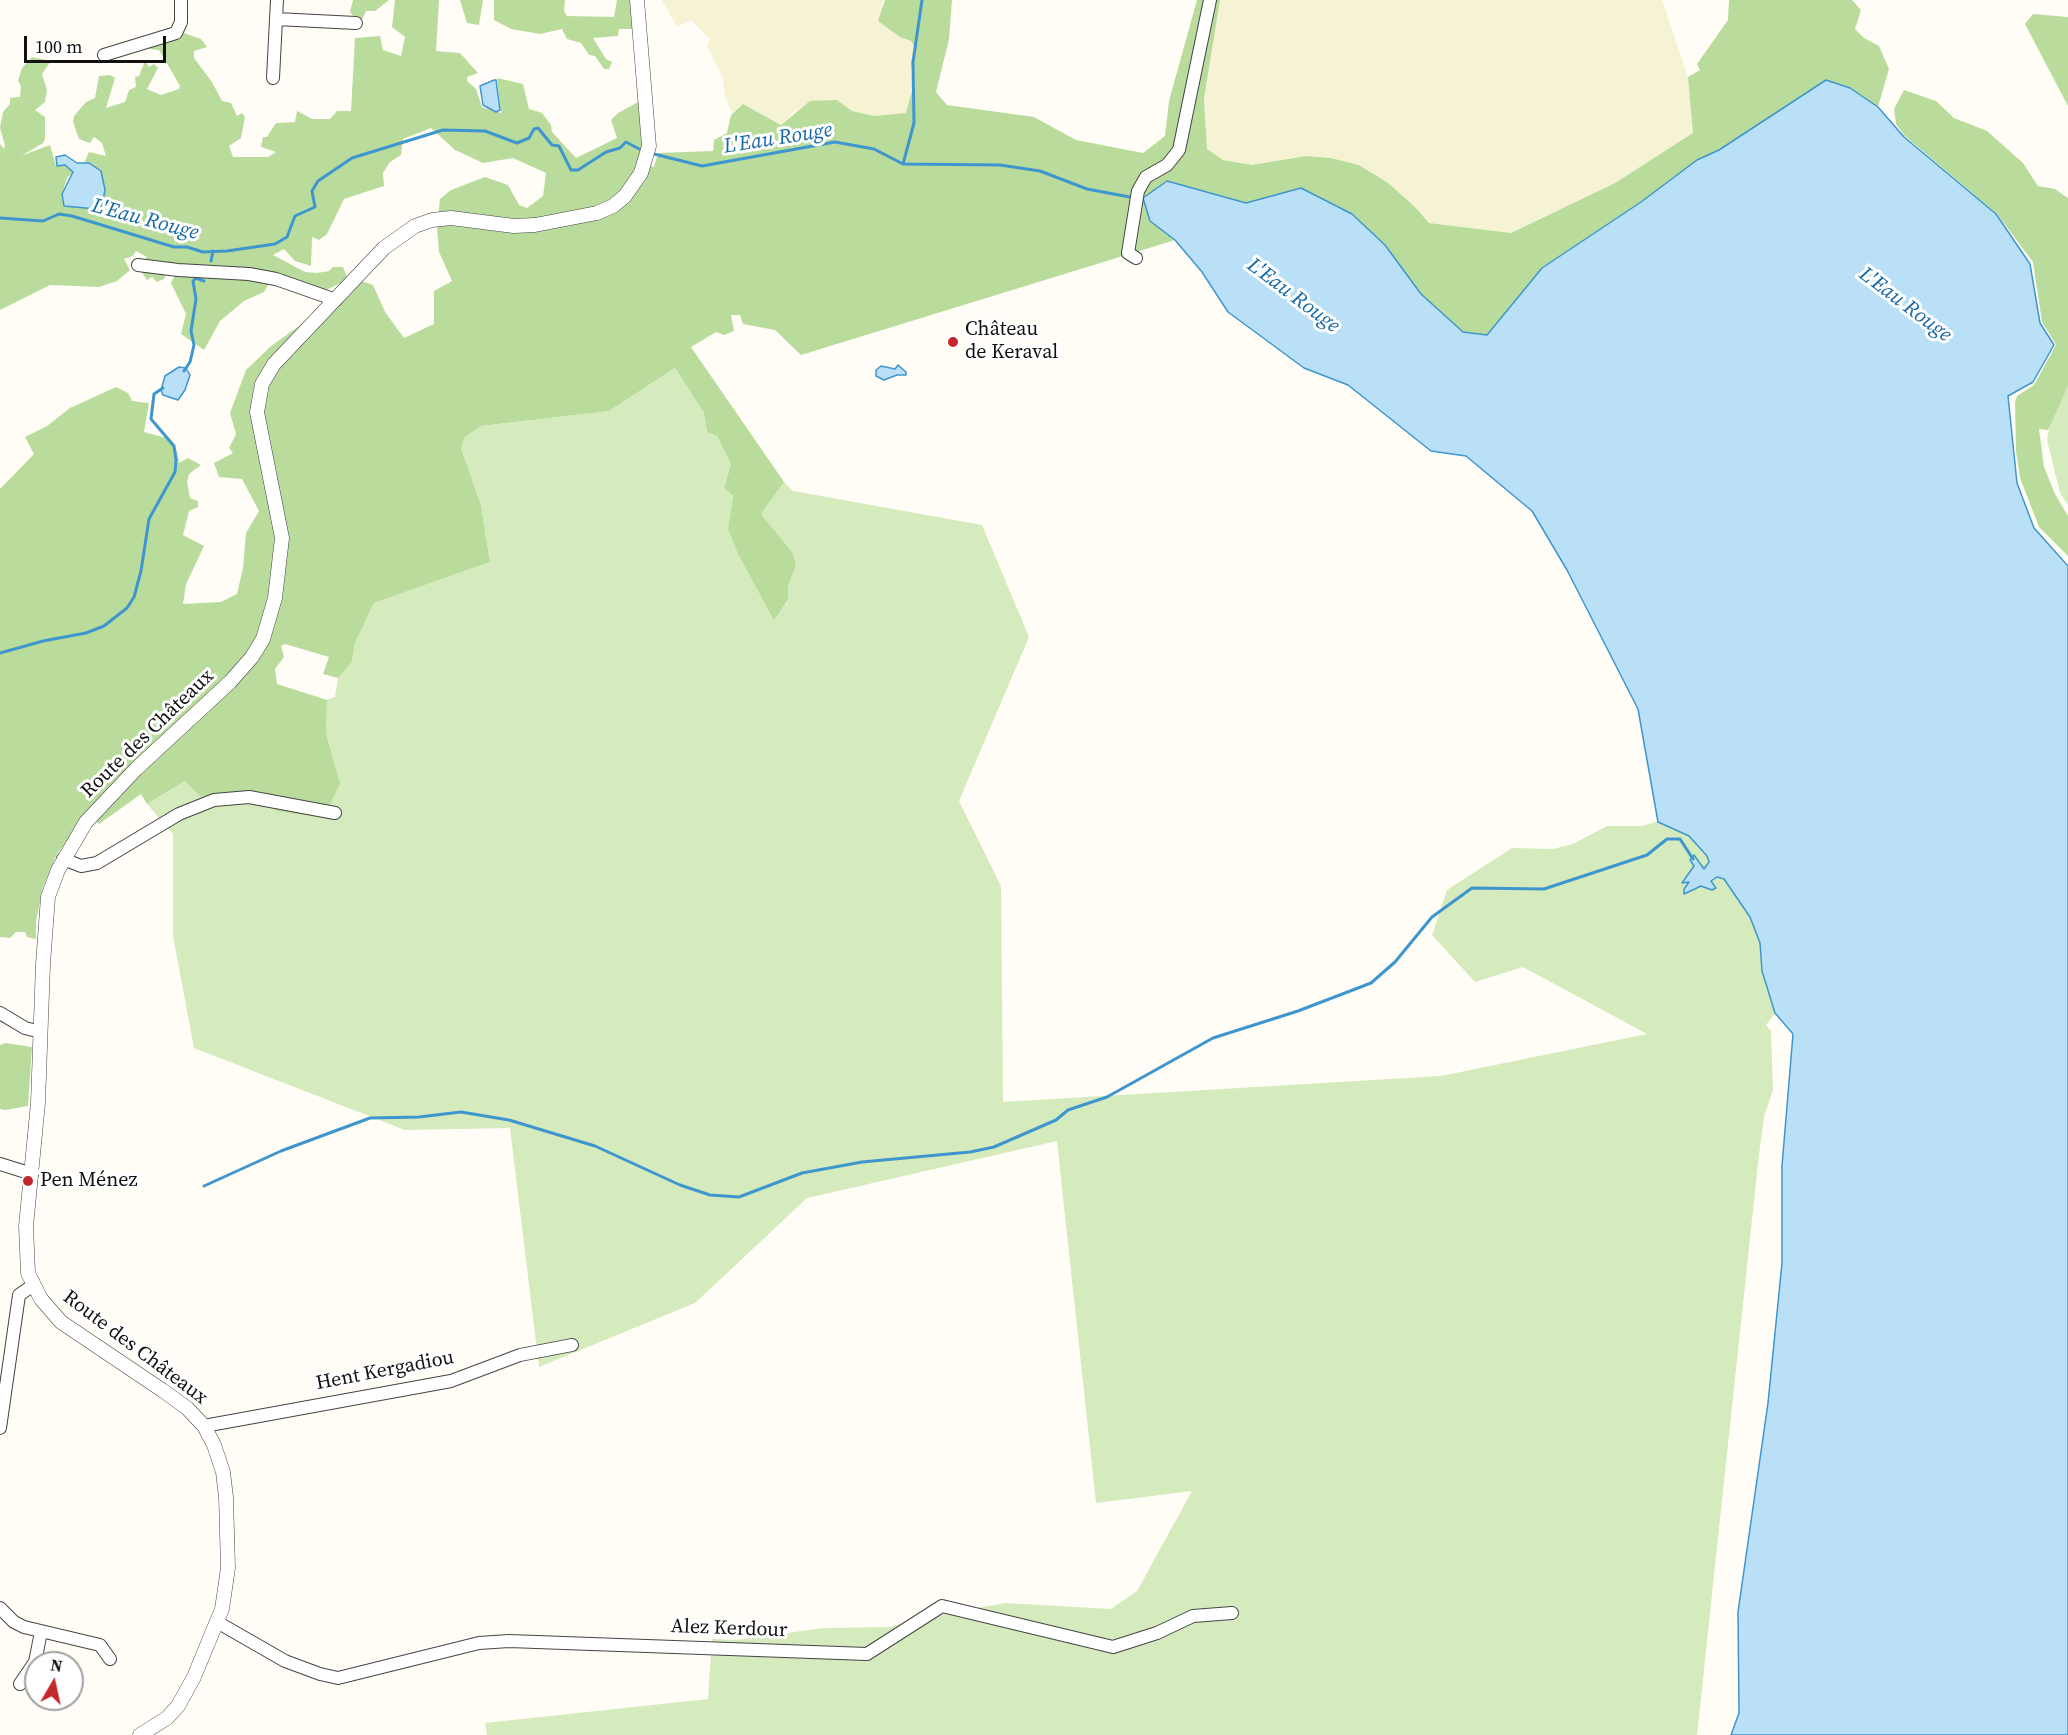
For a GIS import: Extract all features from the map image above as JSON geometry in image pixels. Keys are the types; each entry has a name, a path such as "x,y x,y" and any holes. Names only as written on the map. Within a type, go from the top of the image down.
{"street":[{"path":"104,56 176,33 181,22 181,0"},
{"path":"273,78 277,0"},
{"name":"Route des Châteaux","path":"140,1735 167,1718 178,1706 194,1677 217,1622 226,1592 228,1515 223,1472 214,1445 204,1426 187,1408 162,1389 61,1322 32,1286 25,1260 25,1246 41,1032 46,913 52,884 63,859 81,829 100,806 230,682 259,646 275,598 282,538 258,427 259,396 274,364 384,248 420,224 438,219 459,218 528,226 597,213 613,206 625,196 638,179 648,154 637,0"},
{"path":"1136,258 1128,253 1138,191 1146,177 1167,165 1179,150 1210,0"},
{"path":"276,19 356,23"},
{"path":"138,265 202,272 249,273 276,279 336,300"},
{"path":"63,859 81,866 97,862 179,814 214,800 249,797 335,813"},
{"path":"0,1013 25,1028 41,1032"},
{"path":"0,1164 32,1174"},
{"path":"0,1428 19,1295 32,1286"},
{"name":"Hent Kergadiou","path":"204,1426 451,1381 520,1355 572,1345"},
{"name":"Alez Kerdour","path":"217,1622 285,1661 338,1678 479,1643 509,1641 867,1654 942,1606 1113,1647 1157,1633 1193,1616 1232,1613"},
{"path":"0,1608 14,1622 40,1632 100,1645 110,1659"},
{"path":"20,1684 35,1662 40,1632"}],"shaded area":[{"path":"662,0 885,0 882,4 900,37 911,41 915,47 911,63 914,83 906,113 898,116 874,116 852,111 837,100 795,110 782,125 743,104 732,113 725,97 723,78 707,46 710,39 691,20 677,27"},
{"path":"1220,0 1662,0 1688,77 1694,133 1615,183 1511,233 1429,223 1415,207 1359,165 1331,158 1306,156 1252,165 1223,160 1207,149 1204,99"}],"green space":[{"path":"353,0 389,0 375,11 366,11 363,18 357,21 350,12"},
{"path":"395,0 439,0 436,51 460,53 478,73 467,77 467,81 476,89 482,107 501,113 497,78 523,84 529,109 542,113 551,125 552,132 576,158 617,138 611,120 618,113 638,102 642,111 643,148 637,162 654,167 658,153 713,151 714,140 727,133 731,115 743,104 781,125 810,101 837,100 852,111 874,116 906,113 914,83 911,63 915,47 911,41 900,37 878,21 885,0 952,0 949,39 936,92 947,105 1034,117 1076,140 1143,153 1165,136 1169,101 1197,0 1220,0 1204,99 1207,149 1223,160 1252,165 1306,156 1331,158 1359,165 1388,183 1429,223 1511,233 1615,183 1693,133 1688,77 1700,70 1697,64 1728,20 1729,0 1852,0 1861,10 1855,29 1864,38 1879,46 1889,69 1878,107 1850,88 1826,80 1719,150 1697,160 1641,202 1542,268 1487,335 1463,332 1421,294 1385,245 1352,214 1301,188 1246,203 1167,181 1143,198 1150,221 1175,240 801,355 775,330 743,324 740,315 731,315 734,331 724,335 716,332 691,347 784,482 761,514 793,553 796,566 788,586 788,600 774,621 738,554 728,529 733,496 724,488 731,464 717,436 707,432 704,413 675,368 609,411 481,426 465,437 461,448 481,505 490,562 374,603 355,643 352,662 338,678 323,674 329,657 285,644 281,646 284,657 275,669 277,684 327,700 326,733 340,783 324,818 277,811 245,792 201,797 185,781 147,804 141,794 99,824 89,813 57,854 43,887 36,921 36,939 27,937 25,932 16,932 10,938 0,937 0,489 34,454 25,437 47,426 70,408 116,387 128,393 132,401 149,403 144,432 170,439 177,451 179,463 188,458 201,465 189,474 187,482 190,498 198,501 198,507 189,511 183,535 204,546 186,584 183,604 221,602 237,594 243,568 246,533 259,511 242,479 219,477 214,463 233,453 229,448 236,434 230,413 246,370 270,347 361,281 373,285 385,312 404,338 434,324 434,291 452,281 439,252 437,227 440,199 451,190 485,177 508,185 519,205 527,208 543,196 546,173 513,158 483,163 455,150 431,128 403,139 401,155 390,162 383,173 384,186 344,199 327,234 319,240 312,237 311,266 295,261 284,249 273,255 305,272 317,273 329,271 333,267 343,267 347,277 345,281 326,290 265,279 268,285 264,292 244,301 220,321 204,350 181,334 186,314 171,283 175,275 168,270 164,279 157,282 152,277 147,280 138,267 147,257 136,251 133,256 124,259 130,270 117,281 99,287 50,285 0,310 0,144 4,149 5,145 0,128 3,112 10,104 10,98 20,97 21,86 18,80 22,68 32,57 51,61 42,74 47,90 45,102 35,110 45,117 45,139 43,143 21,156 50,145 56,166 66,165 73,172 67,178 62,194 103,200 104,184 89,164 84,163 89,152 106,156 102,143 94,137 90,143 79,139 73,122 74,116 86,102 95,98 99,76 110,75 115,78 106,108 125,102 129,90 136,87 135,77 139,76 145,61 149,67 154,64 158,68 147,89 161,95 179,89 180,86 159,50 149,49 149,46 181,32 201,39 207,47 194,51 194,58 212,82 222,101 231,103 237,116 242,113 245,117 241,138 229,146 233,157 268,157 276,152 261,147 263,137 267,137 276,123 295,122 297,111 312,119 330,119 337,111 351,111 355,38 380,36 383,50 401,56 405,37 392,27"},
{"path":"460,0 483,0 479,25 467,23"},
{"path":"494,0 565,0 564,11 567,16 614,17 617,0 631,0 635,29 619,29 618,36 593,38 606,59 612,62 609,69 604,69 595,56 589,55 581,43 567,39 562,29 540,34 511,29 494,20"},
{"path":"2033,14 2068,17 2068,106 2025,24"},
{"path":"1904,90 1936,101 1954,118 1987,131 2023,163 2038,186 2055,189 2068,198 2068,386 2048,430 2039,429 2044,467 2055,494 2068,516 2068,556 2039,527 2020,478 2016,451 2015,402 2017,396 2034,385 2056,345 2042,322 2033,262 1997,214 1905,136 1896,124 1894,109"},
{"path":"1878,107 1904,137 1996,214 2030,264 2040,323 2054,345 2033,382 2008,396 2017,483 2034,528 2068,566 2068,1735 1731,1735 1739,1713 1738,1612 1768,1403 1782,1263 1782,1166 1793,1034 1775,1013 1766,1025 1771,1031 1773,1090 1764,1117 1758,1163 1697,1735 487,1735 485,1723 708,1699 712,1639 737,1640 824,1628 890,1627 912,1620 1005,1603 1111,1609 1137,1591 1192,1491 1096,1503 1057,1141 807,1198 695,1303 539,1367 510,1128 405,1130 194,1048 173,936 173,834 147,804 185,781 245,792 340,783 326,733 327,700 335,697 338,678 352,662 355,643 374,603 490,562 481,505 461,448 465,437 481,426 609,411 675,368 704,413 707,432 717,436 731,464 724,488 733,496 728,529 738,554 774,621 788,601 788,586 796,566 793,553 761,514 784,482 793,491 982,525 1029,637 959,801 1001,886 1003,1102 1441,1076 1647,1034 1523,967 1475,982 1432,935 1447,890 1512,848 1553,849 1573,844 1607,826 1642,826 1658,821 1638,709 1567,570 1532,511 1466,456 1431,451 1348,385 1304,368 1228,312 1202,272 1175,240 1150,221 1421,294"},
{"path":"2068,386 2068,505 2060,493 2047,440 2051,418"},
{"path":"6,1043 32,1047 28,1106 5,1110 0,1109 0,1045"}],"water":[{"path":"496,80 500,110 496,112 483,105 480,86"},
{"path":"1826,80 1850,88 1878,107 1904,137 1996,214 2030,264 2040,323 2054,345 2033,382 2008,396 2017,483 2034,528 2068,566 2068,1735 1731,1735 1739,1713 1738,1612 1768,1403 1782,1263 1782,1166 1793,1034 1775,1013 1762,971 1760,943 1750,917 1724,879 1717,877 1711,881 1716,888 1712,890 1701,886 1684,894 1684,889 1689,882 1682,883 1694,866 1690,860 1694,855 1704,869 1709,862 1707,856 1689,836 1658,822 1638,709 1567,570 1532,511 1466,456 1431,451 1348,385 1304,368 1228,312 1202,272 1175,240 1150,221 1143,198 1167,181 1246,203 1301,188 1352,214 1385,245 1421,294 1463,332 1487,335 1542,268 1641,202 1697,160 1719,150"},
{"path":"65,155 77,163 89,163 101,171 105,190 102,206 96,209 64,206 62,194 73,172 65,165 57,166 56,157"},
{"path":"898,365 906,372 906,375 897,375 884,380 876,376 876,370 881,366 895,369"},
{"path":"179,367 186,368 190,375 185,390 178,400 163,395 161,390 165,376"}],"waterway":[{"path":"903,164 914,123 913,62 922,0"},
{"name":"L'Eau Rouge","path":"0,218 43,221 59,214 174,247 187,247 203,252 227,251 275,244 287,237 295,216 315,207 312,191 318,181 352,158 443,130 485,131 517,143 529,138 534,129 538,128 552,145 559,146 571,170 578,170 606,152 620,148 626,142 643,151"},
{"name":"L'Eau Rouge","path":"650,153 702,166 835,142 874,149 903,164 1000,165 1040,171 1087,189 1135,198"},
{"path":"211,261 213,251"},
{"path":"184,371 190,362 194,345 191,331 196,299 193,281 196,278 204,281"},
{"path":"0,653 43,641 86,633 104,626 127,608 134,597 141,571 149,519 175,472 174,446 151,419 154,394 163,388"},
{"path":"204,1186 281,1151 370,1118 419,1117 461,1112 509,1120 595,1146 680,1185 710,1195 739,1197 802,1173 862,1162 970,1152 994,1147 1056,1120 1068,1110 1107,1097 1213,1038 1298,1011 1371,983 1395,962 1432,917 1472,888 1544,889 1647,855 1667,839 1680,839 1693,859"}],"place":[{"name":"Château de Keraval","path":"953,342"},
{"name":"Pen Ménez","path":"28,1181"}]}
